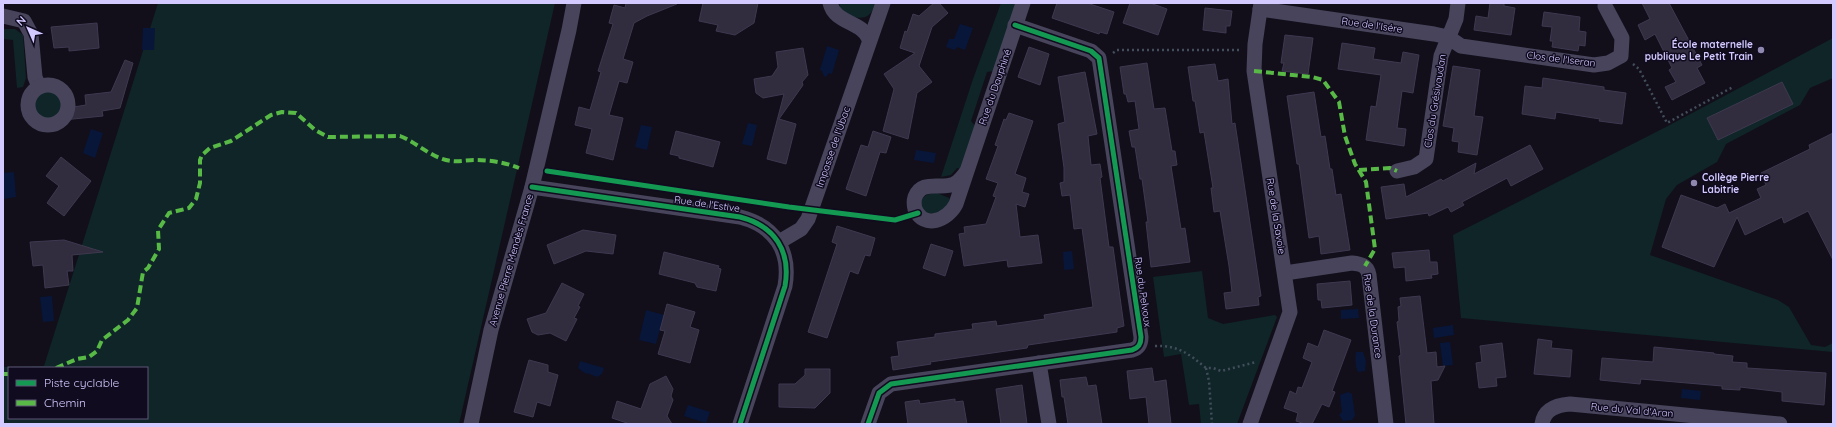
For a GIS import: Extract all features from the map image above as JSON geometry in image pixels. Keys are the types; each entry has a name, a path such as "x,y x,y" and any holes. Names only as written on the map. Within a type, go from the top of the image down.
{"street":[{"name":"Avenue Pierre Mendès France","path":"471,424 491,330 532,187 574,3"},
{"path":"830,3 837,15 862,29 869,39"},
{"name":"Impasse de l'Ubac","path":"779,242 802,229 808,219 869,39 883,3"},
{"name":"Rue du Dauphiné","path":"967,171 1023,3"},
{"path":"1448,37 1456,19 1458,3"},
{"name":"Rue de l'Isére","path":"1261,6 1448,37"},
{"name":"Rue de la Savoie","path":"1250,424 1290,312 1254,71 1254,51 1261,6"},
{"path":"1605,6 1622,38 1622,56"},
{"path":"3,16 24,21 31,34 36,77 39,87"},
{"path":"1015,25 1091,51 1098,55 1100,60"},
{"name":"Clos de l'Iseran","path":"1448,37 1461,46 1594,65 1608,63 1622,56"},
{"name":"Clos du Grésivaudan","path":"1397,171 1414,167 1426,158 1440,56 1448,37"},
{"name":"Rue du Pelvoux","path":"1100,60 1141,337 1139,347"},
{"name":"Rue de l'Estive","path":"532,187 749,219 763,226 779,242 786,264 785,286 740,424"},
{"name":"Rue de la Durance","path":"1285,273 1352,263 1363,265 1366,268 1369,274 1386,424"},
{"path":"868,424 880,393 891,384 1132,350 1139,347"},
{"path":"1039,363 1049,424"},
{"name":"Rue du Val d'Aran","path":"1542,424 1544,418 1552,408 1559,405 1570,404 1780,424"}],"path":[{"path":"1100,60 1117,50 1254,51"},
{"path":"1622,56 1639,68 1667,123 1733,87"},
{"path":"1139,347 1163,346 1185,351 1206,368 1209,381 1212,424"},
{"path":"1206,368 1222,370 1264,361 1272,362"}],"green space":[{"path":"158,3 555,3 459,424 3,424 3,367 44,366"},
{"path":"839,3 876,3 870,14 863,18 858,18 842,12"},
{"path":"1001,3 1017,3 994,71 987,72 971,121 975,126 961,169 957,168 951,175 941,177 973,79"},
{"path":"3,29 15,29 23,35 26,78 23,87 17,88 13,40 3,39"},
{"name":"Collège Pierre Labitrie","path":"1833,38 1833,78 1810,88 1800,105 1726,144 1717,162 1677,185 1666,199 1650,255 1778,300 1789,307 1811,345 1825,347 1833,343 1833,352 1461,318 1453,235 1666,127"},
{"path":"48,91 59,95 63,106 59,117 48,121 37,117 33,106 37,95"},
{"path":"937,193 949,198 950,201 946,208 937,214 924,213 920,203 923,198 927,195"},
{"path":"1202,271 1208,318 1223,324 1275,315 1277,317 1237,424 1201,424 1199,404 1189,405 1181,354 1164,357 1153,277"}],"water":[{"path":"960,24 973,28 965,50 957,47 955,50 946,47 949,39 954,39"},
{"path":"143,28 155,28 154,50 142,50"},
{"path":"827,46 839,50 832,74 829,73 826,77 820,70"},
{"path":"748,123 757,125 752,146 742,144"},
{"path":"641,125 652,127 647,150 635,147"},
{"path":"91,129 103,133 95,158 83,153"},
{"path":"916,150 936,153 934,163 914,160"},
{"path":"14,172 16,197 3,199 3,173"},
{"path":"1072,251 1074,269 1064,270 1063,252"},
{"path":"52,296 54,321 43,322 40,297"},
{"path":"1358,309 1359,318 1341,319 1341,310"},
{"path":"646,310 664,315 656,344 639,340"},
{"path":"1453,325 1454,335 1434,338 1433,328"},
{"path":"1450,342 1453,365 1443,366 1440,343"},
{"path":"1356,352 1363,352 1366,361 1365,371 1358,372 1356,367"},
{"path":"580,361 604,368 602,374 597,377 587,373 586,374 578,368"},
{"path":"1682,389 1701,391 1700,400 1681,398"},
{"path":"1348,392 1352,394 1355,416 1352,420 1343,421 1339,415 1342,412 1340,395"},
{"path":"688,405 710,412 706,423 684,416"}],"building":[{"path":"626,3 677,4 634,23 623,59 633,62 627,83 619,81 609,115 623,118 613,160 586,153 592,129 575,125 579,107 590,110 601,72 598,71 613,24 609,23 614,5 625,8"},
{"path":"703,3 758,3 754,23 735,35 716,31 718,25 699,21"},
{"path":"934,3 939,3 948,13 932,27 919,66 932,82 917,93 908,139 883,131 894,89 884,74 915,53 900,48 905,31 907,32 913,14 919,16"},
{"path":"1057,3 1087,3 1114,12 1107,34 1100,32 1099,34 1052,18"},
{"path":"1130,3 1150,3 1167,9 1158,35 1123,23"},
{"path":"1490,3 1504,3 1504,6 1515,8 1511,35 1474,30 1476,16 1488,18"},
{"path":"1642,3 1669,3 1702,65 1697,68 1705,83 1672,100 1665,87 1676,82 1669,70 1672,68 1655,34 1645,40 1638,25 1650,19"},
{"path":"1205,8 1232,11 1230,26 1226,26 1226,33 1203,30"},
{"path":"1544,12 1580,17 1579,31 1586,32 1585,46 1579,45 1578,51 1552,47 1553,41 1550,41 1552,27 1542,26"},
{"path":"97,23 99,48 69,51 69,47 54,48 51,27"},
{"path":"1285,35 1313,38 1308,74 1282,71 1284,63 1281,63"},
{"path":"1342,43 1375,48 1373,59 1401,63 1403,52 1419,55 1413,93 1402,91 1397,128 1406,129 1404,146 1366,140 1371,106 1376,107 1381,75 1338,69"},
{"path":"1029,47 1049,54 1040,85 1018,77"},
{"path":"803,48 808,75 802,82 803,85 779,119 796,124 786,164 767,159 784,94 763,98 756,93 754,79 772,76 778,67 776,52"},
{"path":"125,60 133,63 120,108 102,111 103,116 63,120 61,109 86,105 85,95 111,92"},
{"path":"1147,63 1154,109 1165,108 1172,151 1175,151 1177,165 1171,166 1181,229 1185,228 1190,262 1151,267 1146,222 1148,222 1142,179 1140,179 1135,147 1132,147 1129,131 1139,129 1135,101 1128,102 1126,94 1124,94 1120,67"},
{"path":"1215,64 1218,81 1228,79 1232,124 1235,123 1261,296 1258,297 1259,305 1226,309 1224,293 1232,292 1229,266 1220,211 1214,212 1211,188 1213,188 1204,132 1200,133 1188,67"},
{"path":"1453,66 1480,70 1474,116 1483,117 1477,155 1458,152 1459,142 1452,141 1454,128 1443,126"},
{"path":"1085,72 1097,134 1088,136 1091,165 1100,164 1102,177 1100,178 1109,247 1113,247 1124,326 1117,328 1117,332 1028,345 1027,348 930,362 931,364 893,370 891,357 899,356 897,342 935,337 935,334 973,329 972,324 996,321 997,326 1045,319 1044,315 1093,307 1082,228 1074,229 1070,195 1062,196 1060,183 1064,182 1064,168 1058,124 1065,122 1058,77"},
{"path":"1543,78 1604,87 1604,90 1626,93 1622,124 1556,112 1555,119 1522,114 1525,86 1542,88"},
{"path":"1782,82 1793,104 1718,140 1707,118"},
{"path":"1314,92 1321,137 1325,136 1336,195 1341,194 1350,250 1321,254 1319,236 1309,238 1299,164 1297,164 1287,96"},
{"path":"1009,113 1033,121 1015,174 1026,178 1022,192 1029,194 1025,207 1016,204 1020,237 1038,235 1042,263 1008,267 1007,260 964,266 959,234 965,233 964,227 986,224 996,197 993,196 998,183 986,179 998,146 995,145 1004,119 1006,120"},
{"path":"676,131 720,142 713,167 679,158 679,156 670,154"},
{"path":"873,131 891,137 886,153 880,152 866,196 846,189 861,145 868,147"},
{"path":"1833,133 1833,260 1808,211 1784,223 1782,217 1745,235 1737,217 1714,267 1662,247 1681,195 1717,208 1725,204 1729,213 1761,198 1757,189 1766,185 1761,173 1810,149 1809,145"},
{"path":"1530,145 1543,169 1511,186 1507,178 1462,202 1464,205 1451,212 1448,207 1429,216 1428,213 1386,219 1381,187 1404,184 1406,197 1441,179 1443,181 1476,163 1474,174"},
{"path":"61,157 91,181 64,216 47,203 59,186 46,176"},
{"path":"837,226 875,238 870,256 865,255 858,274 850,271 827,338 808,332 837,244 832,242"},
{"path":"583,230 616,235 613,254 586,251 554,264 547,245"},
{"path":"64,240 103,252 72,255 73,271 67,271 69,285 45,288 43,265 33,266 30,242"},
{"path":"931,244 953,251 945,276 923,268"},
{"path":"1429,250 1430,262 1437,262 1438,274 1431,275 1432,278 1406,281 1405,267 1394,268 1392,253"},
{"path":"664,252 719,266 718,268 721,269 716,291 697,287 695,283 659,274"},
{"path":"1350,281 1352,305 1322,308 1321,300 1318,300 1317,284"},
{"path":"562,283 584,294 578,306 580,307 574,318 577,319 566,341 550,333 538,335 532,332 527,319 546,313"},
{"path":"1420,296 1427,353 1436,352 1437,367 1445,366 1438,380 1431,381 1434,424 1406,424 1399,356 1401,355 1397,322 1399,321 1398,307 1401,306 1400,298"},
{"path":"667,304 695,312 690,327 699,330 690,363 658,354 665,331 660,330"},
{"path":"1324,330 1351,340 1332,391 1335,392 1329,407 1322,404 1312,424 1305,424 1296,421 1298,413 1284,408 1290,391 1296,394 1298,387 1302,388 1312,362 1303,358 1308,343 1318,347"},
{"path":"1538,339 1552,341 1551,348 1572,350 1570,377 1534,374"},
{"path":"1502,343 1506,377 1496,378 1497,386 1479,388 1476,363 1482,362 1480,346"},
{"path":"1654,347 1733,356 1732,362 1747,363 1747,368 1826,373 1824,405 1782,401 1782,392 1740,387 1740,390 1722,389 1722,386 1641,379 1640,384 1600,380 1602,358 1653,362"},
{"path":"529,360 548,365 548,372 558,375 550,406 537,402 533,417 514,412"},
{"path":"1152,368 1154,382 1166,380 1171,424 1149,424 1146,397 1130,399 1127,371"},
{"path":"805,369 830,369 830,393 815,408 779,407 779,384 795,384 805,375"},
{"path":"666,376 673,389 671,396 673,400 667,416 672,424 630,424 612,418 617,401 641,409 650,384"},
{"path":"1086,377 1088,386 1096,385 1102,424 1068,424 1060,380"},
{"path":"1022,385 1027,424 1001,424 996,389"},
{"path":"955,399 955,402 963,401 967,424 908,424 905,402 919,400 920,404"}],"marked path":[{"path":"1254,71 1312,77 1323,80 1339,102 1345,136 1355,164 1366,182 1375,249 1365,266"},
{"path":"58,367 77,359 89,357 97,351 102,340 128,320 137,308 143,272 148,268 159,249 158,230 169,213 189,208 196,199 200,183 200,160 202,155 210,148 231,141 271,115 282,112 296,113 315,130 328,137 400,136 445,160 491,161 508,164 519,168"},
{"path":"1359,170 1390,168 1397,171"},
{"path":"3,374 8,374"}],"cycle path":[{"path":"868,424 879,393 891,384 1132,350 1140,344 1141,337 1099,58 1091,51 1015,25"},
{"path":"547,171 789,207 895,220 918,213"},
{"path":"532,187 740,217 763,227 771,234 783,251 786,273 785,286 740,424"}],"place":[{"name":"École maternelle publique Le Petit Train","path":"1761,50"},
{"name":"Collège Pierre Labitrie","path":"1694,183"}]}
